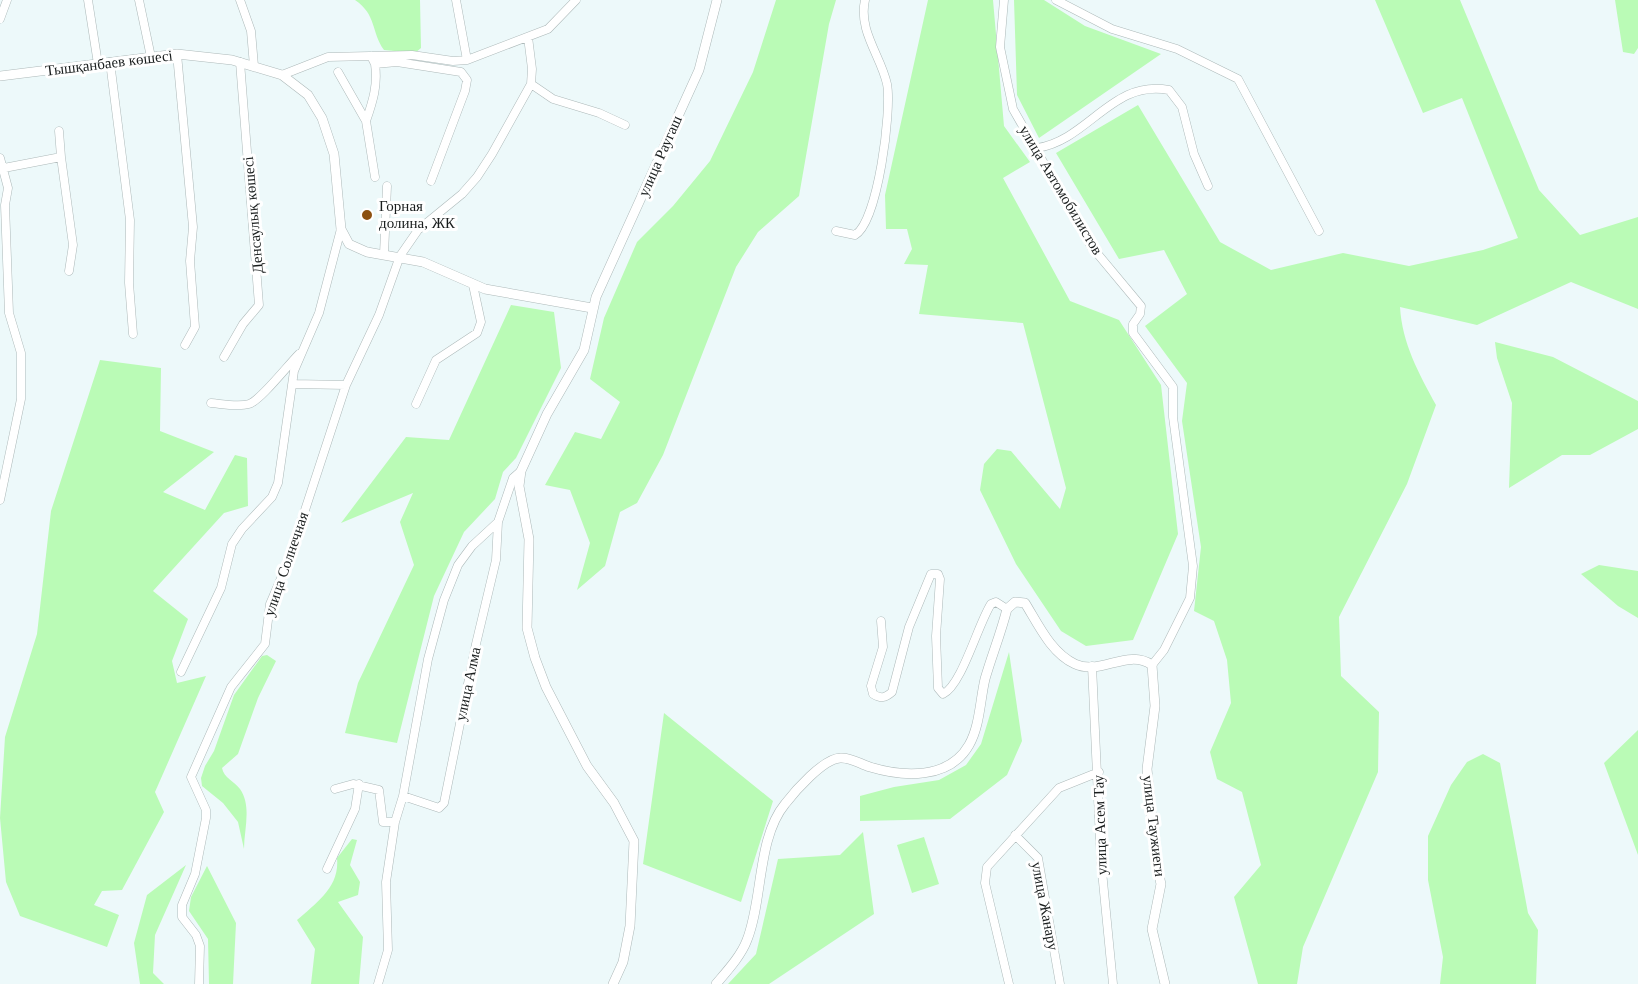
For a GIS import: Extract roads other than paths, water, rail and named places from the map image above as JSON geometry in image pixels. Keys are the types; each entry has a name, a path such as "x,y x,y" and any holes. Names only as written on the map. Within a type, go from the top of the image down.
{"street":[{"path":"0,19 7,0"},
{"path":"88,0 98,63"},
{"path":"139,0 151,57"},
{"path":"240,0 251,32 254,66"},
{"path":"456,0 467,60"},
{"path":"373,60 412,55 453,61 467,60 548,29 576,0"},
{"name":"улица Раугаш","path":"521,471 548,414 584,350 591,326 592,308 699,70 717,0"},
{"path":"836,231 855,235 866,224 875,194 887,130 889,107 887,84 864,19 866,0"},
{"name":"улица Автомобилистов","path":"1004,0 1000,47 1006,86 1013,109 1091,246 1142,306 1133,324 1133,333 1173,387 1173,417 1193,566 1190,598 1164,651 1152,665"},
{"path":"1056,0 1112,29 1177,50 1238,79 1319,231"},
{"path":"528,37 532,69 531,84 553,99 600,113 625,125"},
{"path":"177,54 193,227 190,261 195,327 185,345"},
{"name":"Тышқанбаев көшесі","path":"0,76 177,54 240,62 282,75 308,95 322,118 334,154 341,229"},
{"path":"282,75 328,57 397,62 461,72 467,80 465,91 431,181"},
{"path":"366,122 375,93 373,60"},
{"path":"110,62 130,220 129,283 133,334"},
{"name":"Денсаулық көшесі","path":"224,357 243,324 259,304 240,62"},
{"path":"338,72 366,122 375,177"},
{"name":"улица Солнечная","path":"199,984 200,946 196,935 183,917 182,905 195,874 206,818 203,803 191,777 231,687 265,644 270,604 288,562 346,385 378,315 400,256 418,230 462,194 477,177 531,84"},
{"path":"1037,148 1066,140 1108,106 1138,89 1154,87 1169,90 1182,107 1194,154 1208,186"},
{"path":"59,131 73,245 69,271"},
{"path":"4,168 61,157"},
{"path":"0,158 8,188 5,205 9,313 21,353 21,399 0,500"},
{"path":"384,254 387,186"},
{"path":"341,229 349,244 367,252 400,256 423,262 472,285 592,308"},
{"path":"181,672 221,588 232,544 272,497 278,483 294,371 319,313 341,229"},
{"path":"416,404 436,360 477,333 481,322 472,285"},
{"path":"211,403 246,405 257,401 277,375 303,351"},
{"path":"293,384 346,385"},
{"path":"378,984 388,950 386,882 395,822 403,796 416,719 444,600 458,565 472,546 498,522 513,478 521,471"},
{"path":"521,471 519,486 530,539 527,588 531,647 546,687 586,766 614,803 634,841 630,926 623,962 613,984"},
{"name":"улица Алма","path":"403,796 431,807 439,808 444,803 476,644 496,560 498,522"},
{"path":"881,621 883,647 871,686 873,694 878,698 885,697 892,692 909,627 931,574 938,574 940,579 936,636 938,688 943,694 952,685 968,657 991,604 996,602 1007,609"},
{"path":"716,984 733,963 747,940 772,827 783,805 828,762 839,758 893,773 917,776 937,770 958,758 969,745 980,712 985,679 1007,609 1015,602 1024,603 1052,645 1073,663 1092,666 1135,658 1152,665"},
{"name":"улица Таужиеги","path":"1152,665 1155,706 1147,769 1156,862 1161,884 1152,929 1165,984"},
{"name":"улица Асем Тау","path":"1092,666 1099,772 1102,873 1113,984"},
{"path":"1009,984 985,883 987,867 1059,788 1099,772"},
{"path":"335,789 359,784 379,789 383,822 395,822"},
{"path":"327,869 351,820 359,784"},
{"name":"улица Жанару","path":"1015,835 1038,858 1060,984"}],"place":[{"name":"Горная долина, ЖК","path":"367,215"}]}
